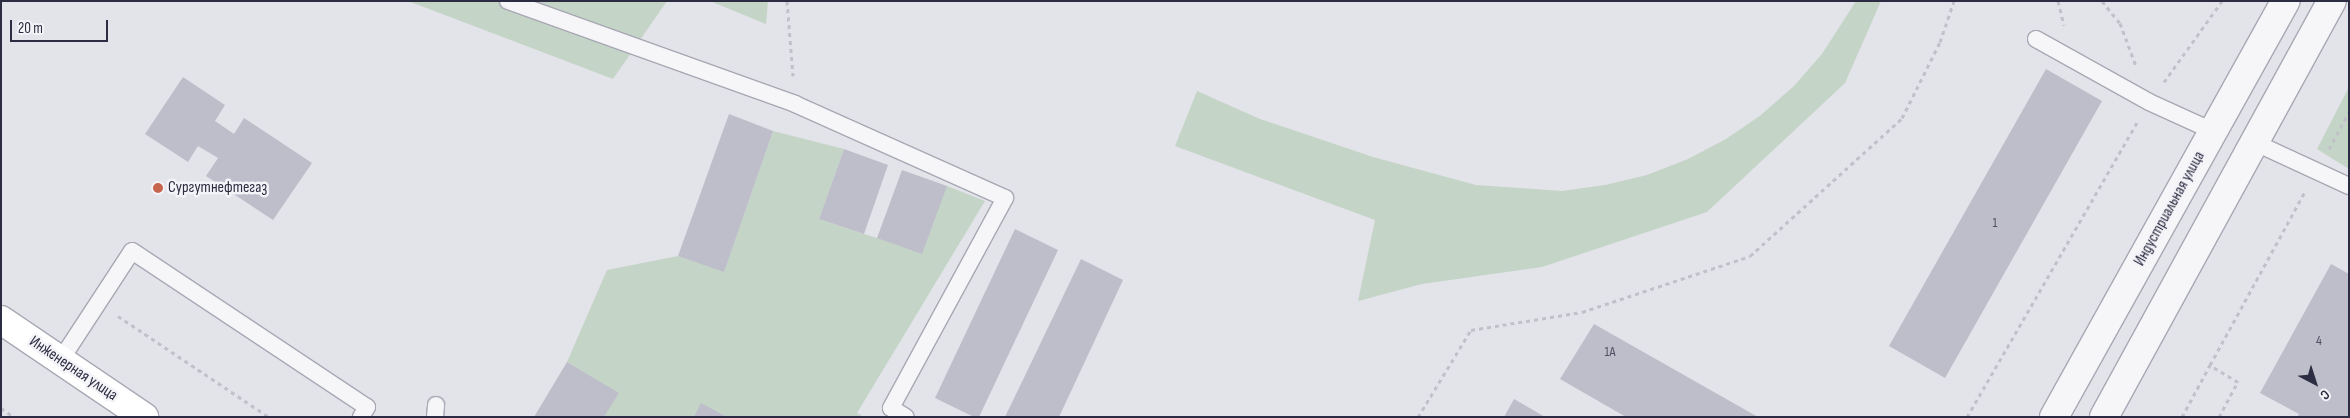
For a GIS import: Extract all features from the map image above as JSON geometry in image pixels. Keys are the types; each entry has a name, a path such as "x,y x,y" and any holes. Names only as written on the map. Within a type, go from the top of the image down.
{"main road":[{"name":"Инженерная улица","path":"1,320 144,417"}],"street":[{"name":"Индустриальная улица","path":"2054,417 2286,1"},
{"path":"2104,417 2256,143 2332,1"}],"lane":[{"path":"508,1 795,104 1005,198 891,408 906,417"},
{"path":"2036,39 2149,102 2213,131"},
{"path":"2256,143 2349,186"},
{"path":"60,361 96,302 132,251 367,407 361,417"}],"path":[{"path":"787,1 795,104"},
{"path":"1418,417 1471,330 1582,312 1750,256 1902,118 1940,42 1954,1"},
{"path":"2102,1 2120,23 2149,102"},
{"path":"1967,417 2149,102 2222,1"},
{"path":"2182,417 2349,112"},
{"path":"96,302 269,417"},
{"path":"2210,365 2238,382 2219,417"},
{"path":"1,408 14,417"}],"green space":[{"path":"408,1 667,1 613,79"},
{"path":"710,1 768,1 766,24"},
{"path":"1856,1 1881,1 1845,83 1707,212 1542,267 1422,284 1358,301 1375,220 1175,146 1197,91 1260,119 1373,157 1476,185 1562,191 1605,185 1647,175 1688,159 1726,139 1761,115 1794,86 1822,54"},
{"path":"2349,87 2349,169 2317,149"},
{"path":"773,131 844,149 819,219 864,234 877,238 947,186 985,201 857,413 864,417 727,417 701,404 694,417 604,417 618,393 567,362 607,270 678,256 724,271"}],"building":[{"path":"2046,69 2102,101 1945,378 1889,346"},
{"path":"183,77 225,105 215,121 234,134 244,118 312,163 273,220 206,176 218,158 198,146 188,162 145,134"},
{"path":"729,114 773,131 724,272 678,256"},
{"path":"844,149 888,165 864,234 819,219"},
{"path":"902,170 947,186 922,254 877,238"},
{"path":"1015,229 1058,250 979,417 974,417 935,398"},
{"path":"1081,259 1123,280 1059,417 1005,417"},
{"path":"2331,264 2349,274 2349,417 2297,417 2299,414 2260,393"},
{"path":"1594,324 1758,417 1626,417 1560,379"},
{"path":"567,362 619,393 604,417 534,417"},
{"path":"1514,399 1545,417 1504,417"},
{"path":"701,403 727,417 694,417"}],"place":[{"name":"Сургутнефтегаз","path":"158,188"}]}
